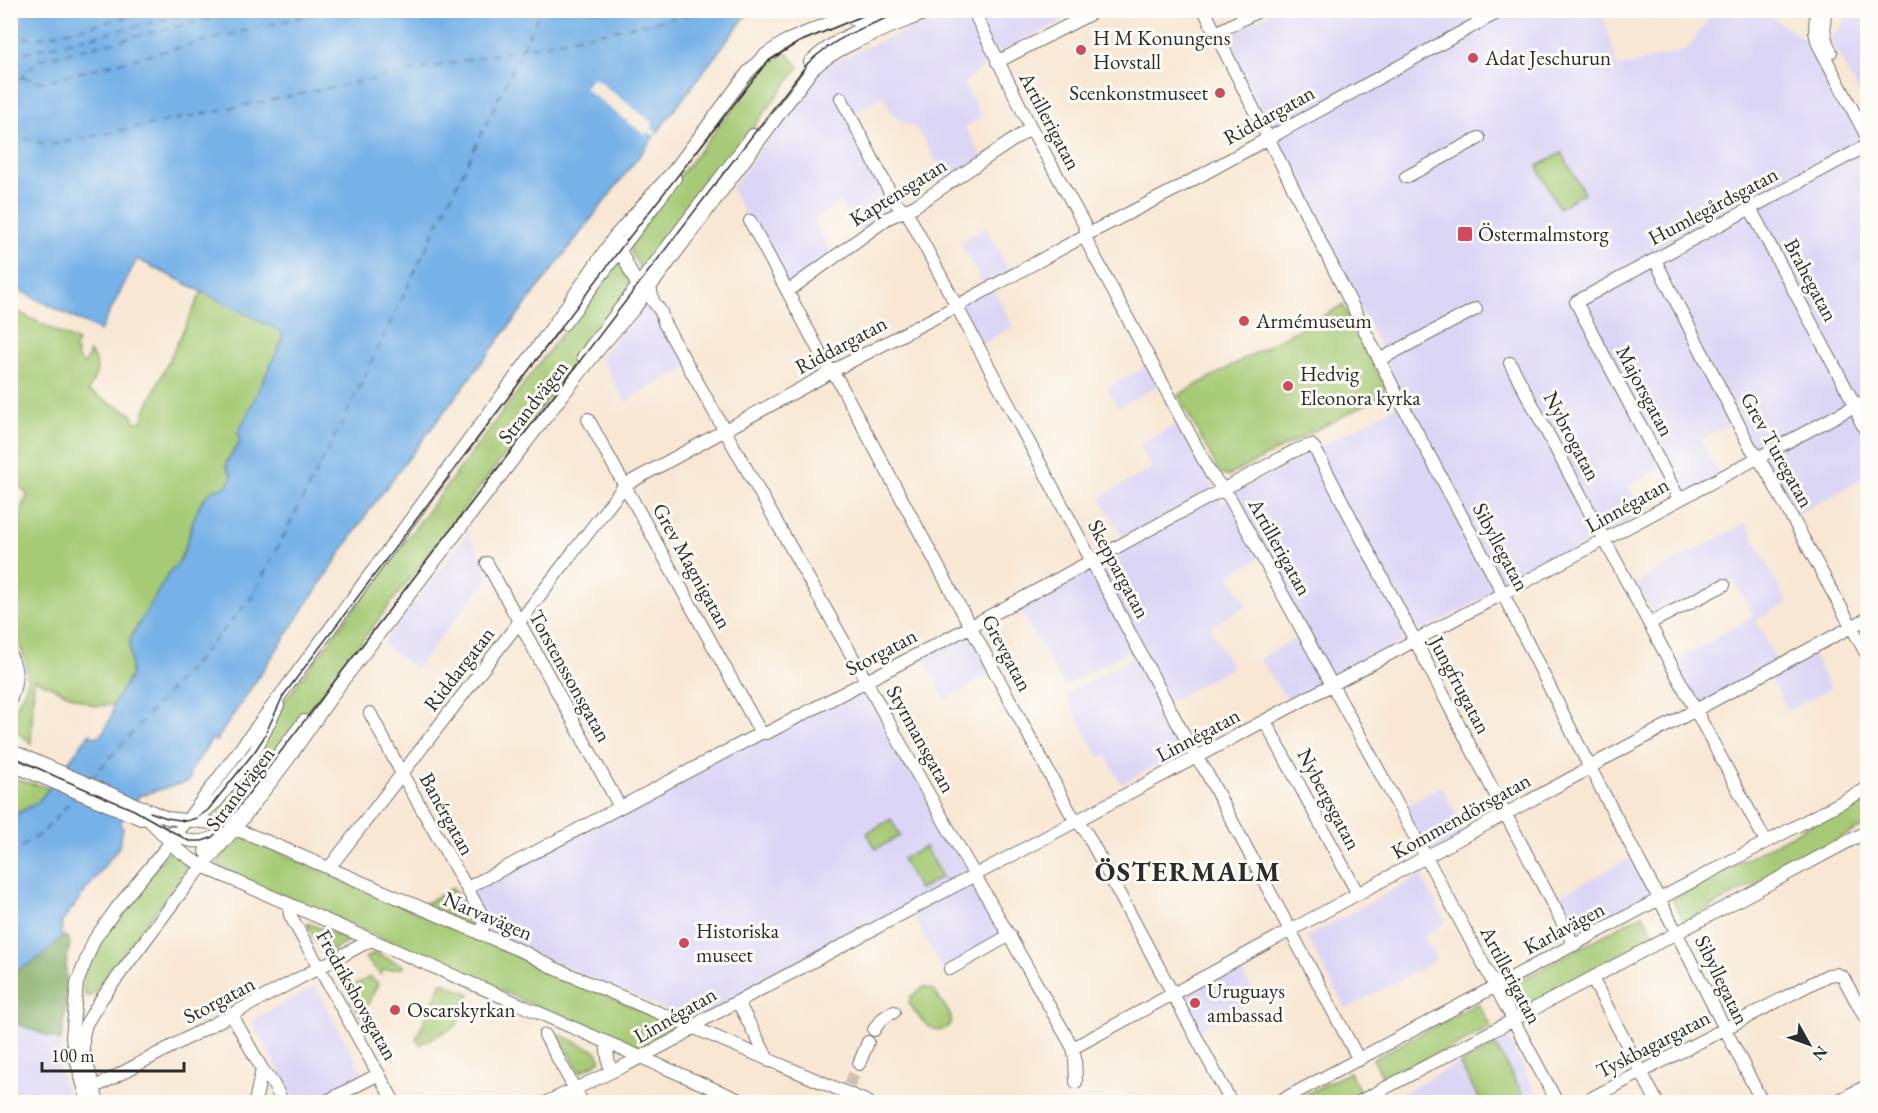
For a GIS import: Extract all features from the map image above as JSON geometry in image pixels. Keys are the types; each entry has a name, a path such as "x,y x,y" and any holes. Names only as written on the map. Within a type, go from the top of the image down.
{"street":[{"name":"Strandvägen","path":"98,1102 88,1094 74,1052 72,1037 77,983 94,940 186,821 522,368 615,236 675,168 748,72 765,55 786,41 860,10"},
{"name":"Strandvägen","path":"186,821 197,818 208,810 255,751 283,696 620,250 767,62 799,42 877,10"},
{"name":"Strandvägen","path":"203,866 205,851 219,831 289,758 341,682 570,387 634,309 643,288 808,63 845,35 907,10"},
{"name":"Strandvägen","path":"643,288 820,62 849,46 933,10"},
{"name":"Artillerigatan","path":"973,10 1031,128 1085,226 1088,244 1206,465 1230,498 1557,1102"},
{"path":"997,62 1098,10"},
{"name":"Sibyllegatan","path":"1204,10 1379,360 1503,594 1762,1102"},
{"path":"1216,33 1260,10"},
{"name":"Riddargatan","path":"329,868 625,485 1086,235 1178,188 1502,10"},
{"path":"1816,10 1815,32 1818,44 1868,139"},
{"path":"1826,10 1824,27 1827,45 1868,122"},
{"name":"Skeppargatan","path":"841,98 895,202 906,212 957,306 1359,1060"},
{"name":"Kaptensgatan","path":"788,291 888,218 906,212 1031,128"},
{"path":"1406,177 1479,138"},
{"name":"Humlegårdsgatan","path":"1576,302 1868,145"},
{"name":"Strandvägen","path":"620,250 621,241 664,186 675,168"},
{"name":"Brahegatan","path":"1750,208 1855,405 1868,435"},
{"name":"Grevgatan","path":"750,221 1070,812 1086,832 1231,1102"},
{"name":"Styrmansgatan","path":"620,250 643,288 654,314 664,323 1073,1048"},
{"name":"Grev Turegatan","path":"1655,260 1742,430 1868,657"},
{"name":"Majorsgatan","path":"1576,302 1679,499"},
{"path":"1379,360 1476,309"},
{"name":"Nybrogatan","path":"1510,363 1766,842"},
{"name":"Linnégatan","path":"547,1102 683,1035 692,1027 738,1002 1868,399"},
{"name":"Grev Magnigatan","path":"588,419 761,733"},
{"name":"Storgatan","path":"466,888 761,733 767,733 1304,446 1311,445"},
{"name":"Jungfrugatan","path":"1311,445 1316,449 1574,945"},
{"name":"Torstenssonsgatan","path":"487,563 620,807"},
{"path":"1650,623 1724,585"},
{"name":"Kommendörsgatan","path":"1073,1048 1868,618"},
{"path":"10,655 15,663 16,681 10,701"},
{"name":"Banérgatan","path":"370,713 482,915 484,925 480,934"},
{"name":"Nybergsgatan","path":"1265,721 1358,894"},
{"path":"10,744 57,777"},
{"path":"10,750 57,777"},
{"path":"10,755 134,810 203,866 744,1102"},
{"path":"10,764 57,777"},
{"name":"Karlavägen","path":"1278,1102 1868,788"},
{"name":"Narvavägen","path":"134,810 186,821 329,868 769,1061 847,1089 868,1102"},
{"name":"Strandvägen","path":"88,1094 82,1036 86,1024 102,998 203,866 219,831"},
{"path":"172,839 199,843 219,831"},
{"path":"1359,1102 1378,1098 1513,1020 1868,831"},
{"name":"Fredrikshovsgatan","path":"289,905 290,915 394,1102"},
{"path":"950,969 1010,935"},
{"name":"Storgatan","path":"88,1094 370,940"},
{"name":"Tyskbagargatan","path":"1584,1102 1828,975 1837,974 1843,977 1868,1023"},
{"path":"1592,978 1657,1102"},
{"path":"76,993 82,1000 89,1003 102,998"},
{"path":"738,1002 769,1061"},
{"path":"859,1064 878,1022 884,1016 894,1012"},
{"path":"232,1015 283,1102"},
{"path":"545,1035 582,1102"},
{"path":"606,1043 610,1072"},
{"path":"1073,1048 1076,1058 1076,1082"},
{"path":"255,1102 262,1069"},
{"path":"325,1102 379,1074"},
{"path":"1836,1102 1868,1085"}],"shaded area":[{"path":"952,11 1082,11 999,52 964,84 982,117 965,127 983,159 948,182 917,129 893,116 883,96 850,114 903,212 861,236 840,202 813,221 834,256 787,290 731,189 818,73 837,60"},
{"path":"1273,11 1602,11 1618,67 1687,50 1713,11 1763,11 1801,38 1807,37 1867,152 1867,477 1790,518 1737,420 1701,440 1719,476 1678,499 1661,468 1628,486 1643,513 1289,702 1259,659 1305,633 1264,556 1230,575 1247,605 1210,627 1232,667 1170,701 1138,646 1064,686 1015,601 1124,540 1100,497 1152,469 1140,444 1183,421 1222,505 1237,491 1407,401 1225,37"},
{"path":"1851,11 1857,13 1867,11 1867,108 1831,42 1830,35 1835,35"},
{"path":"986,227 1011,275 992,286 1013,326 980,345 957,305 985,289 960,242"},
{"path":"653,292 693,363 625,402 601,357"},
{"path":"1152,363 1163,383 1118,407 1107,388"},
{"path":"1746,523 1787,603 1756,620 1778,665 1810,648 1830,688 1788,711 1767,672 1695,710 1671,664 1753,617 1734,579 1656,619 1637,583"},
{"path":"468,533 491,575 416,669 382,644"},
{"path":"970,626 994,672 946,700 921,653"},
{"path":"1135,656 1183,748 1182,751 1121,784 1106,755 1099,758 1065,694"},
{"path":"864,681 1008,935 944,971 910,910 702,1023 476,929 458,897"},
{"path":"1441,786 1465,833 1425,855 1401,809"},
{"path":"1637,854 1657,893 1573,939 1553,899"},
{"path":"1419,876 1422,877 1446,923 1424,936 1437,960 1346,1009 1308,936"},
{"path":"1235,959 1257,998 1194,1033 1172,992"},
{"path":"315,986 363,1074 311,1102 296,1102 251,1020"},
{"path":"15,1023 61,1041 58,1068 70,1102 11,1102 10,1034"},
{"path":"1507,1037 1542,1102 1395,1102 1393,1098"}],"green space":[{"path":"786,52 799,67 646,269 642,271 630,247 670,188 768,65"},
{"path":"1562,153 1584,193 1559,208 1537,166"},
{"path":"618,259 633,288 226,818 214,809 283,703"},
{"path":"202,291 282,332 282,341 240,442 227,461 233,476 226,487 214,489 193,520 179,561 131,659 131,675 113,705 94,706 34,679 31,744 10,725 11,717 27,685 26,662 11,623 10,602 15,518 28,496 21,487 11,483 10,308 78,342 74,350 77,351 77,357 84,365 90,352 97,367 88,391 132,414 135,422 143,421 144,413"},
{"path":"1343,305 1385,388 1382,396 1228,476 1220,473 1178,395"},
{"path":"11,778 49,788 37,803 11,817"},
{"path":"1867,794 1867,824 1684,921 1672,899"},
{"path":"891,819 900,836 876,849 867,833"},
{"path":"239,835 672,1024 674,1032 672,1036 639,1051 226,871 217,863"},
{"path":"925,847 942,877 919,890 902,859"},
{"path":"172,852 190,866 92,995 88,997 83,990 88,958 107,930 168,853"},
{"path":"453,888 476,929 422,905"},
{"path":"1643,914 1656,938 1528,1007 1515,983"},
{"path":"308,923 349,940 328,953 321,951"},
{"path":"63,935 68,938 70,944 66,964 66,1007 61,1041 15,1023 11,1034 11,972 40,957"},
{"path":"375,953 404,966 383,970 381,975 365,958"},
{"path":"370,977 378,983 362,1018 351,999 356,997 351,987"},
{"path":"442,982 470,994 456,1026 420,1044 416,1039"},
{"path":"924,987 934,990 950,1014 950,1024 942,1030 936,1030 925,1023 909,1002 911,996"},
{"path":"1478,1003 1491,1027 1386,1083 1373,1059"},
{"path":"558,1034 596,1051 600,1061 580,1072"},
{"path":"1495,1045 1527,1102 1481,1102 1460,1064"},
{"path":"1350,1072 1362,1095 1348,1102 1290,1102"}],"water":[{"path":"11,11 755,11 748,13 370,509 216,741 212,739 188,775 191,777 187,782 139,796 120,825 123,828 119,847 61,923 63,928 60,933 63,935 40,957 11,972 11,817 37,803 90,733 92,737 104,731 112,714 113,705 131,675 130,639 170,571 180,560 200,504 212,491 226,487 232,476 226,467 227,461 240,442 238,433 282,341 282,332 137,259 100,331 11,286"}],"pier":[{"path":"593,77 654,124 651,127 657,132 654,136 648,132 645,135 584,88"}],"ferry route":[{"path":"10,34 34,39 158,10"},
{"path":"10,49 27,52 204,10"},
{"path":"10,90 38,60 246,10"},
{"path":"10,74 41,82 329,10"},
{"path":"91,779 251,599 344,419 541,10"},
{"path":"10,135 50,145 712,10"},
{"path":"10,855 44,831 74,798"}],"tunnel":[{"path":"849,1085 859,1064"}],"tram line":[{"path":"150,812 186,821 197,818 208,810 263,739 283,696 624,244 767,62 799,42 877,10"},
{"path":"10,755 134,810 189,841 211,838 223,827 808,63 843,38 907,10"}],"place":[{"name":"H M Konungens Hovstall","path":"1081,50"},
{"name":"Adat Jeschurun","path":"1473,58"},
{"name":"Scenkonstmuseet","path":"1220,93"},
{"name":"Östermalmstorg","path":"1465,234"},
{"name":"Armémuseum","path":"1244,321"},
{"name":"Hedvig Eleonora kyrka","path":"1288,386"},
{"name":"Historiska museet","path":"684,943"},
{"name":"Uruguays ambassad","path":"1195,1003"},
{"name":"Oscarskyrkan","path":"395,1010"}],"district":[{"name":"ÖSTERMALM","path":"1188,872"}]}
